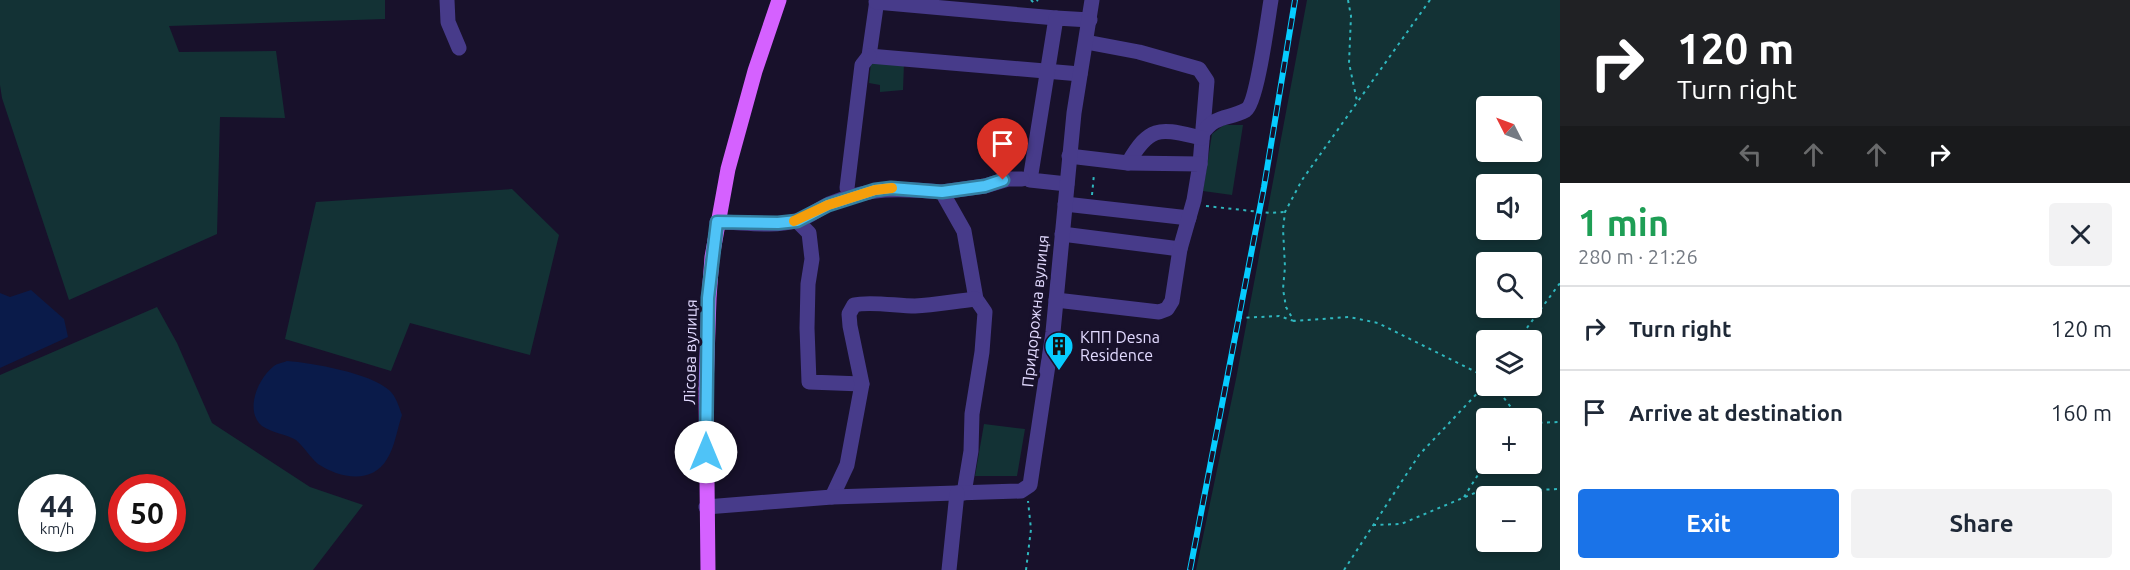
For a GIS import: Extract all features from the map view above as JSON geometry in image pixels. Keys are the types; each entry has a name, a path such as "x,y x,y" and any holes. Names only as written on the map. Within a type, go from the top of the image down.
{"main road":[{"name":"Лісова вулиця","path":"708,570 706,507 708,298 717,222 728,169 755,71 779,0"}],"street":[{"path":"447,0 448,21 459,48"},
{"name":"Придорожна вулиця","path":"1027,488 1032,481 1056,300 1069,156 1092,0"},
{"path":"1202,136 1214,121 1246,110 1251,104 1271,0"},
{"path":"848,188 862,65 868,56 877,1 1090,20"},
{"path":"1056,18 1030,180 1067,184"},
{"path":"1056,300 1160,312 1167,309 1172,301 1180,249 1194,200 1200,164 1207,81 1199,69 1139,52 1086,42"},
{"path":"868,56 1080,74"},
{"path":"1128,163 1146,137 1155,131 1202,136"},
{"path":"1069,156 1128,163 1200,164"},
{"path":"717,222 797,221 828,205 875,190 891,188 942,192 985,186 1008,179 1022,179"},
{"path":"942,192 964,231 976,299 985,312 982,352 972,414 970,451 960,493 949,570"},
{"path":"1065,204 1189,218"},
{"path":"797,221 809,233 812,259 808,284 809,382 862,384"},
{"path":"1062,234 1180,249"},
{"path":"832,497 847,465 862,384 850,326 849,315 854,305 862,303 915,306 976,299"},
{"path":"706,507 832,497 1020,491 1027,488"}],"path":[{"path":"1348,0 1351,16 1349,63 1358,102"},
{"path":"1293,321 1286,307 1283,289 1286,267 1283,229 1285,212 1302,180 1430,0"},
{"path":"1091,207 1095,159"},
{"path":"1194,200 1198,205 1225,209 1285,212"},
{"path":"1525,330 1560,283"},
{"path":"1239,318 1279,316 1293,321 1349,317 1377,323 1476,372"},
{"path":"1344,570 1419,456 1476,395"},
{"path":"1542,423 1560,422"},
{"path":"1464,498 1479,474"},
{"path":"1026,570 1031,529 1027,488"},
{"path":"1373,525 1401,524 1477,492 1560,489"}],"green space":[{"path":"0,0 385,0 385,19 169,26 179,52 276,51 285,118 220,117 217,234 69,300 2,98"},
{"path":"1307,0 1560,0 1560,570 1196,570 1236,379"},
{"path":"871,62 904,63 903,90 880,92 880,85 869,83"},
{"path":"1224,125 1243,125 1232,195 1203,191 1212,134"},
{"path":"512,189 559,235 530,355 410,323 391,371 285,339 316,202"},
{"path":"157,307 177,343 212,423 310,487 363,505 313,570 0,570 0,375"},
{"path":"984,424 1025,429 1017,476 975,476"}],"water":[{"path":"31,290 64,319 68,337 0,368 0,293 10,297"},
{"path":"287,361 355,374 380,384 391,392 402,415 392,449 381,467 364,476 336,473 318,464 296,440 262,426 254,412 258,386 268,371"}],"railway":[{"path":"1190,570 1264,187 1295,0"}],"slow traffic":[{"path":"794,221 828,205 875,190 892,188"}],"place":[{"name":"КПП Desna Residence","path":"1059,372"}],"route":[{"path":"706,452 708,298 717,222 797,221 828,205 875,190 891,188 942,192 997,184 1003,180"}]}
